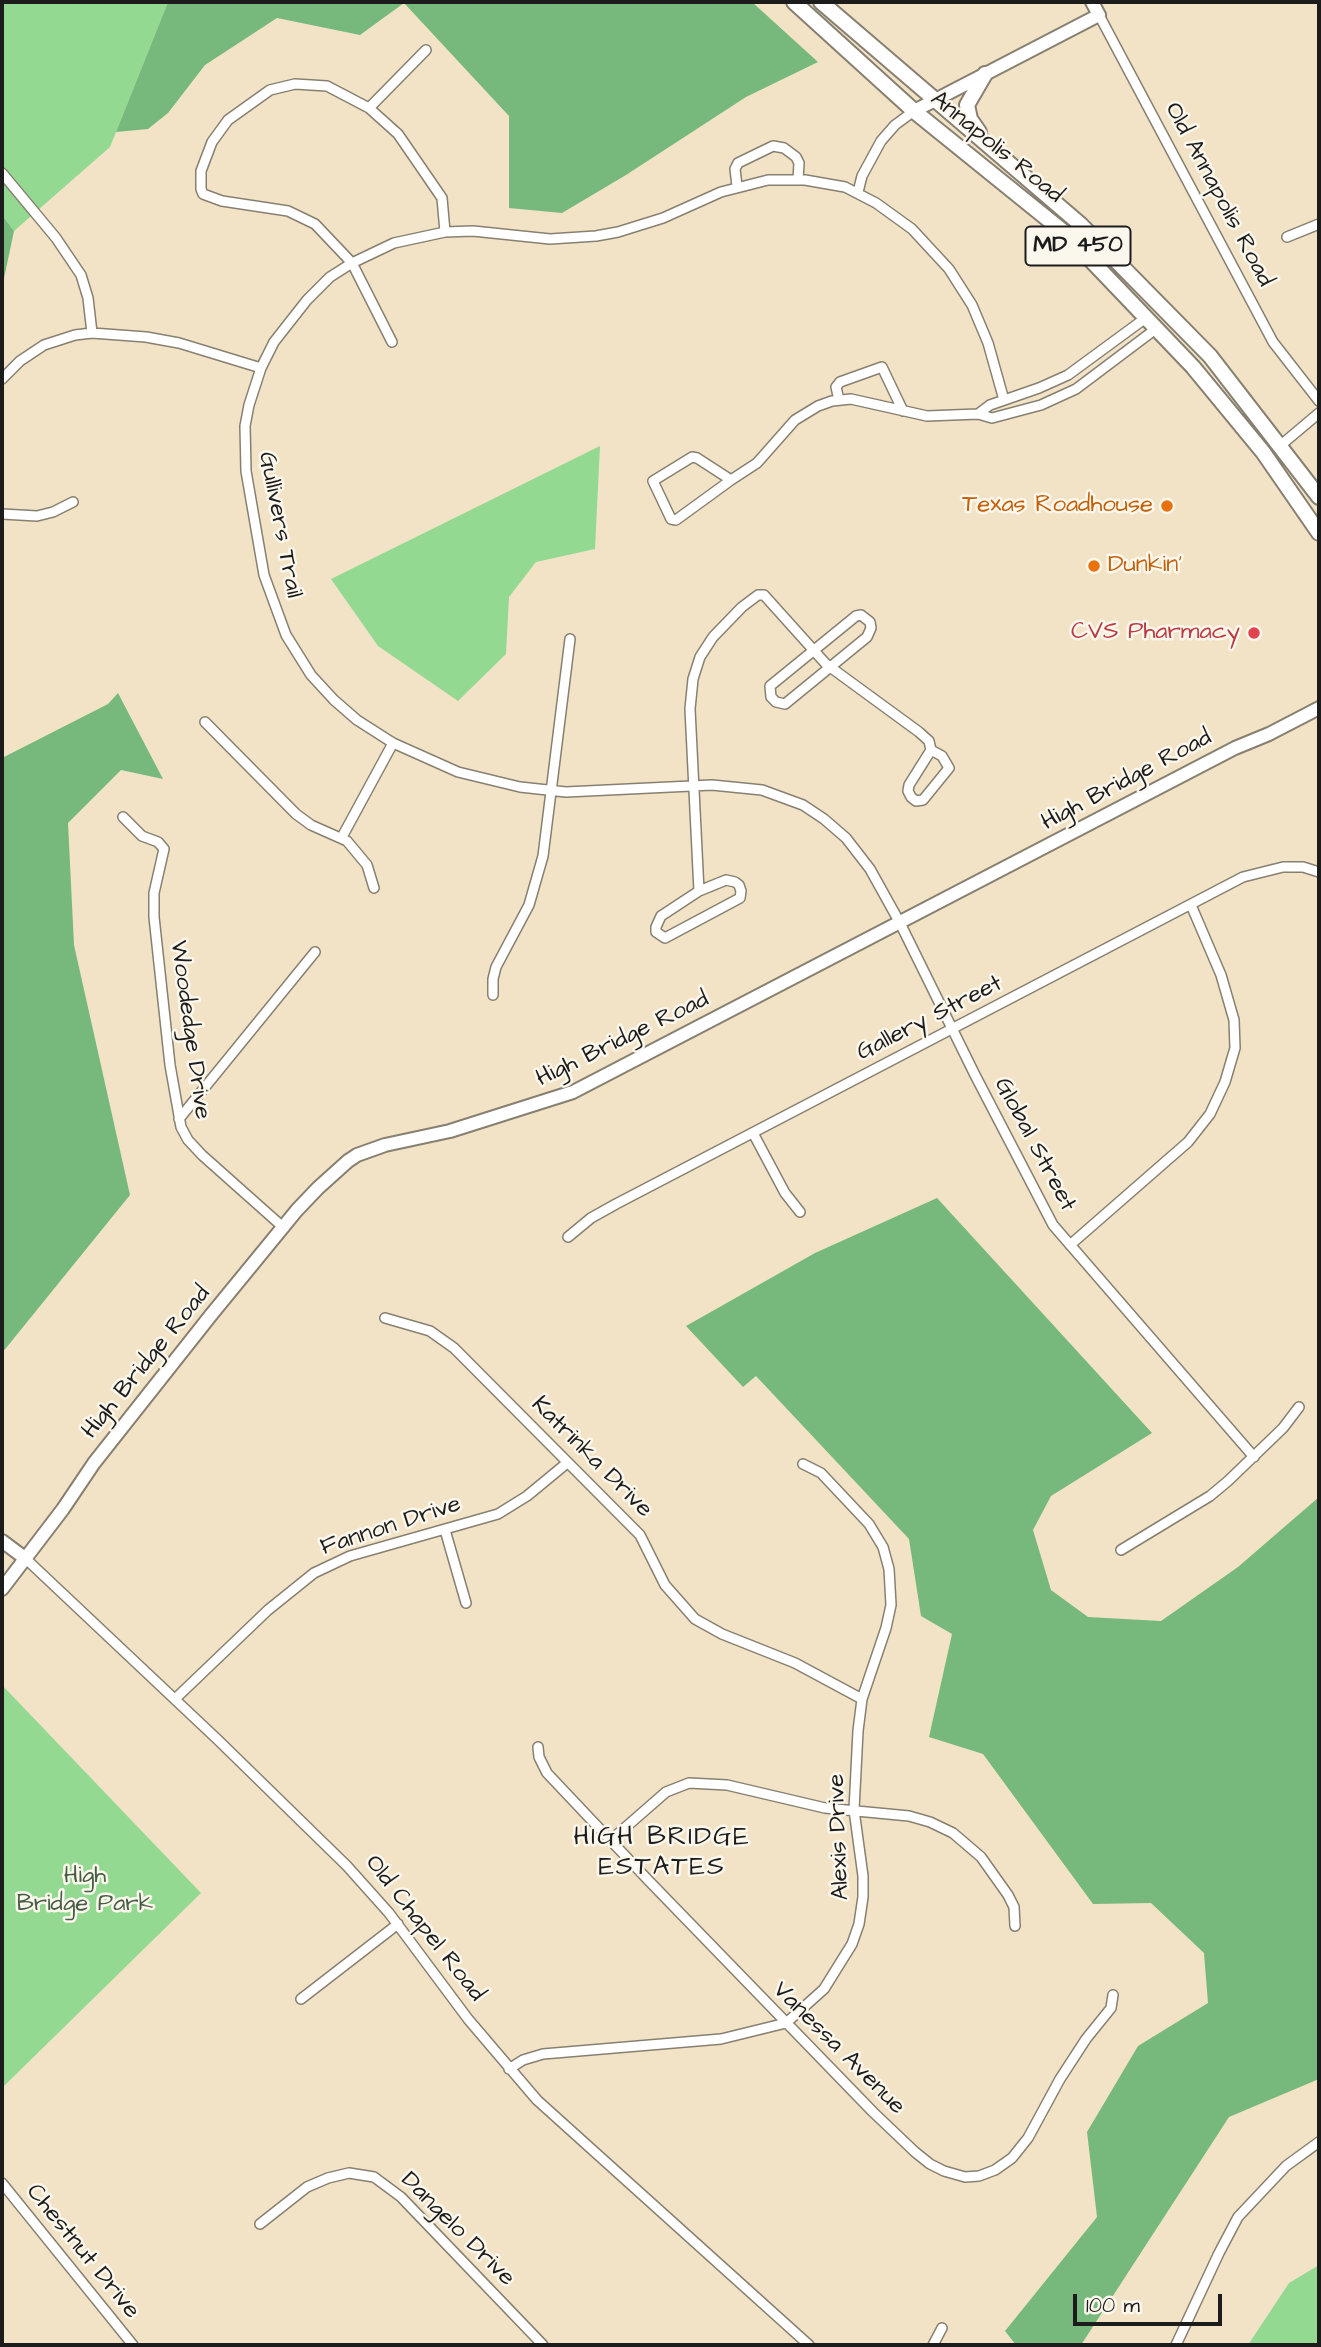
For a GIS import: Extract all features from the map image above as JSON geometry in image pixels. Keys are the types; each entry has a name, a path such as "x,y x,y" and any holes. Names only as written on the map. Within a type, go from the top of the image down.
{"main road":[{"name":"Annapolis Road","path":"794,2 914,111 1065,233 1193,368 1264,452 1319,533"},
{"name":"Annapolis Road","path":"821,2 1080,224 1210,356 1319,497"},
{"path":"985,74 967,105 970,119 988,144"}],"street":[{"name":"Old Annapolis Road","path":"1092,2 1273,342 1319,401"},
{"path":"858,192 862,176 881,141 895,125 914,111 1099,15"},
{"path":"369,107 426,50"},
{"path":"392,342 352,263 320,228 299,215 272,207 222,201 203,194 200,184 201,171 207,153 222,127 245,106 270,90 295,84 318,84 369,107 398,134 443,201 446,232"},
{"path":"737,186 735,169 738,163 772,146 784,148 796,157 799,163 798,180"},
{"path":"2,173 76,266 86,288 92,333"},
{"name":"Gullivers Trail","path":"900,923 870,869 852,844 814,811 797,802 762,790 730,785 553,791 507,785 458,772 393,743 357,720 311,675 285,635 270,596 255,529 245,458 248,405 261,368 281,333 307,300 330,277 394,243 446,232 473,231 550,239 596,236 663,219 737,186 768,180 820,182 858,192 912,229 949,269 962,288 980,322 1004,400"},
{"path":"1287,237 1319,224"},
{"path":"978,414 990,405 1068,375 1152,323"},
{"path":"731,480 692,457 653,481 671,519 677,520 757,463 786,429 804,413 839,400 851,399 927,416 978,414 992,418 1041,405 1085,384 1152,323"},
{"path":"2,379 20,361 44,345 75,335 92,333 132,335 179,343 261,368"},
{"path":"839,400 836,387 840,382 882,368 903,411"},
{"path":"1281,445 1319,413"},
{"path":"2,514 21,517 46,515 73,502"},
{"path":"699,891 690,692 696,667 713,637 733,615 759,594 764,595 830,667 929,741 931,750 909,785 908,791 916,802 923,800 949,768 942,756 931,750"},
{"path":"861,615 870,622 871,628 867,637 830,667 785,704 780,705 771,696 770,686 856,616 861,615"},
{"path":"493,995 492,979 496,967 519,926 537,882 546,841 570,639"},
{"name":"High Bridge Road","path":"2,1589 115,1436 284,1228 336,1170 357,1155 385,1145 450,1131 573,1093 1235,748 1319,708"},
{"path":"205,722 296,814 311,825 342,837 367,865 374,888"},
{"path":"342,837 393,743"},
{"name":"Woodedge Drive","path":"123,817 142,836 158,842 163,849 154,893 154,917 170,1065 179,1119 184,1132 193,1146 284,1228"},
{"name":"Gallery Street","path":"568,1237 591,1218 1243,877 1263,870 1293,867 1319,872"},
{"path":"726,880 735,881 741,891 740,898 665,938 660,937 656,927 661,916 699,891 726,880"},
{"path":"1070,1245 1188,1142 1210,1114 1225,1082 1235,1048 1234,1020 1221,975 1191,905"},
{"name":"Global Street","path":"900,923 1048,1215 1070,1245 1254,1457"},
{"path":"179,1119 315,952"},
{"path":"752,1133 776,1178 800,1212"},
{"name":"Katrinka Drive","path":"385,1318 420,1327 447,1342 640,1535 665,1585 695,1619 714,1630 794,1663 862,1699"},
{"path":"1121,1550 1210,1496 1283,1428 1299,1407"},
{"name":"Fannon Drive","path":"175,1699 268,1609 314,1573 350,1556 445,1530 505,1510 527,1496 567,1463"},
{"name":"Alexis Drive","path":"509,2069 523,2060 543,2054 721,2039 786,2023 824,1989 846,1955 856,1933 862,1908 863,1887 854,1810 862,1699 883,1641 891,1594 887,1559 878,1536 821,1473 803,1464"},
{"path":"445,1530 466,1603"},
{"name":"Old Chapel Road","path":"2,1541 26,1559 320,1837 398,1924 443,1987 537,2101 809,2345"},
{"name":"Vanessa Avenue","path":"538,1747 538,1757 547,1773 786,2023 915,2152 944,2171 959,2176 971,2176 995,2170 1020,2149 1060,2079 1111,2008 1113,1994"},
{"path":"611,1840 666,1792 689,1783 727,1785 825,1808 920,1819 941,1827 964,1841 981,1857 1014,1907 1015,1926"},
{"path":"301,1999 398,1924"},
{"path":"1176,2345 1238,2217 1286,2166 1319,2142"},
{"name":"Dangelo Drive","path":"260,2224 307,2187 328,2178 349,2173 374,2177 401,2197 543,2345"},
{"name":"Chestnut Drive","path":"2,2183 133,2345"},
{"path":"933,2345 942,2328"}],"green space":[{"path":"2,2 168,2 110,147 14,231 2,215"},
{"path":"168,2 752,2 818,62 746,97 562,213 509,208 509,116 404,3 360,35 277,18 205,65 168,113 148,129 116,132"},
{"path":"2,215 14,231 2,288"},
{"path":"600,446 595,549 536,562 509,597 506,654 458,701 378,646 331,579"},
{"path":"118,693 163,779 121,770 68,823 74,945 130,1195 2,1353 2,758 108,704"},
{"path":"937,1198 1152,1433 1051,1496 1033,1530 1051,1590 1088,1617 1161,1621 1238,1567 1319,1497 1319,2079 1229,2117 1081,2345 1016,2345 1005,2331 1097,2217 1087,2132 1138,2046 1208,2003 1204,1953 1151,1903 1093,1904 983,1754 929,1737 952,1634 921,1616 909,1539 756,1376 743,1387 686,1326 815,1253"},
{"name":"High Bridge Park","path":"2,1685 201,1893 2,2088"},
{"path":"1319,2265 1319,2345 1248,2345 1289,2283"}],"place":[{"name":"Texas Roadhouse","path":"1167,506"},
{"name":"Dunkin'","path":"1094,566"},
{"name":"CVS Pharmacy","path":"1254,633"}],"district":[{"name":"HIGH BRIDGE ESTATES","path":"662,1854"}]}
